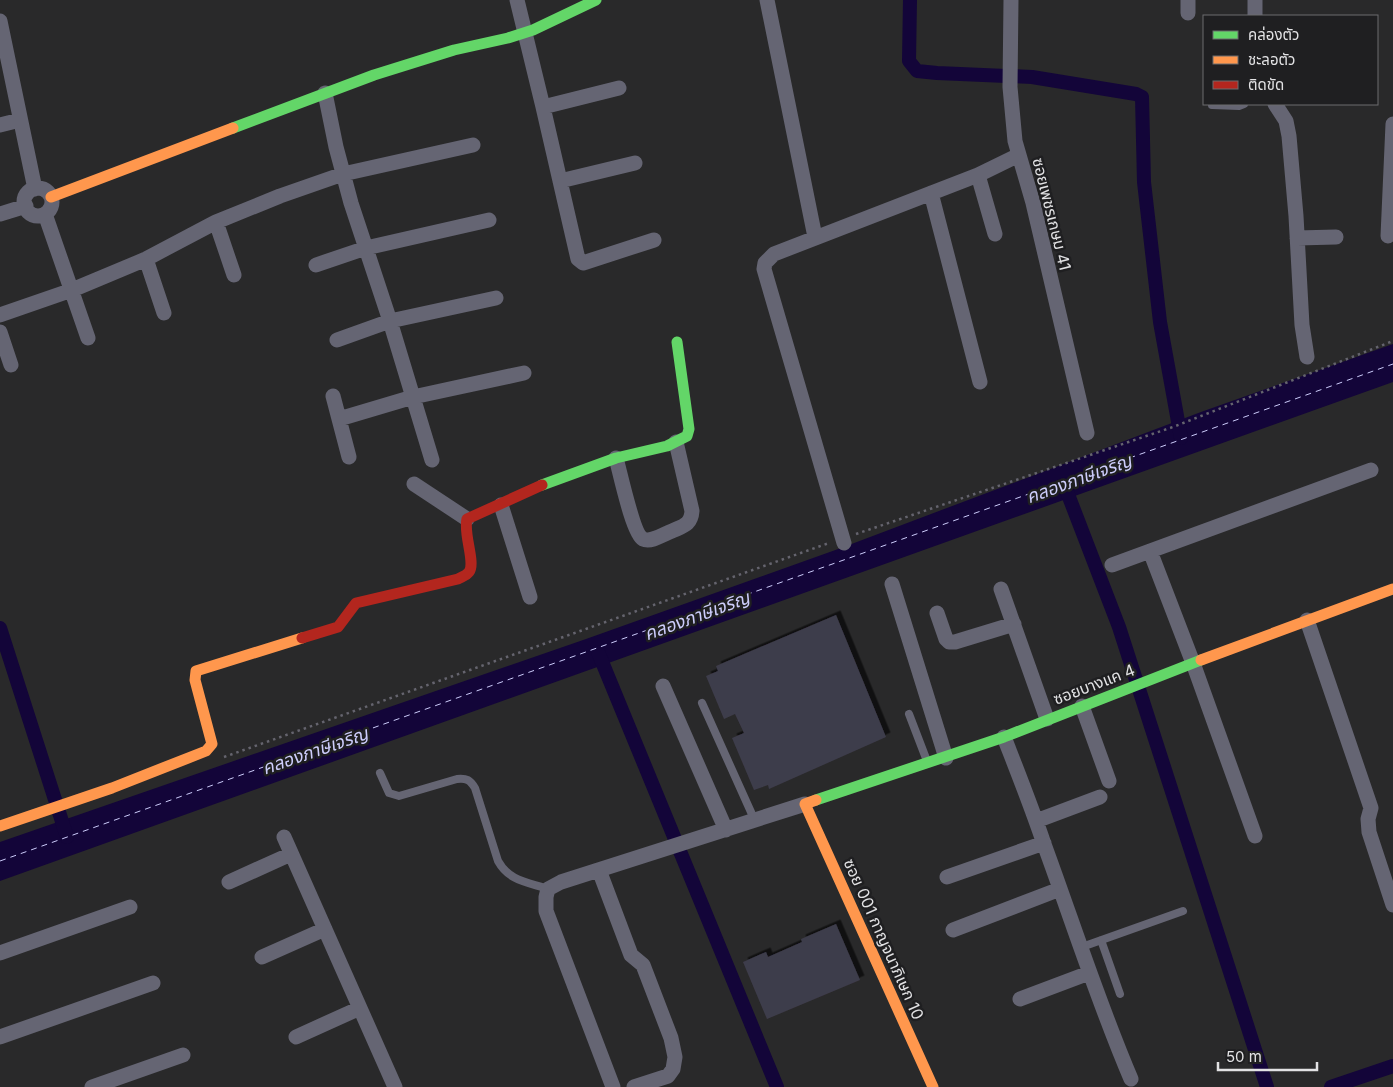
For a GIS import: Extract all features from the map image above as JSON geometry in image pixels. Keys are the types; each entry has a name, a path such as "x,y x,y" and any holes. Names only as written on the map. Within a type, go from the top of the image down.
{"street":[{"path":"517,0 578,259 583,263 654,240"},
{"path":"51,197 424,58 524,33 596,0"},
{"path":"767,0 815,237"},
{"name":"ซอยเพชรเกษม 41","path":"1011,0 1010,87 1015,141 1033,203 1087,433"},
{"path":"1255,0 1255,15"},
{"path":"0,21 2,40 35,189"},
{"path":"543,107 619,88"},
{"path":"326,93 343,174 432,460"},
{"path":"1277,105 1286,121 1289,136 1302,325 1307,357"},
{"path":"0,124 20,120"},
{"path":"1388,236 1393,124"},
{"path":"0,316 72,290 146,259 216,222 280,196 343,174 473,145"},
{"path":"844,540 764,269 765,263 774,254 978,175 1019,155"},
{"path":"560,181 635,163"},
{"path":"978,175 995,234"},
{"path":"35,189 44,189 51,197 52,206 45,214 35,215 30,213 26,206 25,197 28,192 35,189"},
{"path":"931,193 980,382"},
{"path":"0,214 26,206"},
{"path":"45,214 88,338"},
{"path":"316,265 366,248 489,220"},
{"path":"216,222 234,275"},
{"path":"1297,238 1336,237"},
{"path":"146,259 164,313"},
{"path":"337,340 390,321 496,298"},
{"path":"0,332 11,364"},
{"path":"467,519 550,482 616,458 676,442 687,436 689,428 677,342"},
{"path":"339,419 413,397 524,373"},
{"path":"332,396 349,457"},
{"path":"616,458 630,515 637,534 641,538 649,540 687,525 691,519 692,511 676,442"},
{"path":"1112,565 1371,470"},
{"path":"414,484 467,519"},
{"path":"500,505 530,597"},
{"path":"0,826 112,788 206,751 212,744 195,680 196,671 338,627 344,621 348,609 356,603 458,579 468,573 471,565 464,531 467,519"},
{"path":"1150,551 1193,663 1255,836"},
{"path":"892,584 946,758"},
{"path":"1001,589 1047,719"},
{"name":"ซอยบางแค 4","path":"805,804 1004,737 1193,663 1393,589"},
{"path":"937,613 948,642 954,642 1014,624"},
{"path":"1307,620 1371,808 1368,819 1369,832 1393,905"},
{"path":"663,686 726,830"},
{"path":"1082,706 1109,781"},
{"path":"1004,737 1044,843 1079,948 1131,1079"},
{"path":"1036,822 1100,798"},
{"path":"614,1087 546,911 548,888 561,882 805,804"},
{"name":"ซอย 001 กาญจนาภิเษก 10","path":"805,804 933,1087"},
{"path":"284,837 360,1008 392,1086"},
{"path":"947,877 1044,843"},
{"path":"229,882 291,854"},
{"path":"599,870 631,955 643,965 671,1038 675,1058 673,1069 668,1076 634,1087"},
{"path":"953,930 1060,889"},
{"path":"0,953 130,907"},
{"path":"262,957 325,929"},
{"path":"1020,999 1089,973"},
{"path":"0,1037 153,983"},
{"path":"296,1037 360,1008"},
{"path":"92,1087 183,1055"}],"lane":[{"path":"1226,105 1242,105"},
{"path":"702,703 755,821"},
{"path":"909,714 928,764"},
{"path":"380,773 389,793 399,796 457,779 465,778 471,781 503,870 509,876 516,879 548,888"},
{"path":"1079,948 1183,911"},
{"path":"1101,940 1120,994"}],"path":[{"path":"219,758 1173,426 1393,341"}],"water":[{"name":"คลองภาษีเจริญ","path":"1393,344 1393,382 0,881 0,842 586,639 841,548 1201,412"}],"building":[{"path":"836,615 886,737 769,789 768,785 754,790 732,738 744,733 735,714 724,719 706,676 718,671 716,666"},
{"path":"836,924 860,980 767,1019 743,962 766,952 768,957 802,942 801,939"}],"waterway":[{"path":"910,0 909,61 917,71 1032,77 1136,94 1142,97 1144,182 1160,322 1181,438"},
{"name":"คลองภาษีเจริญ","path":"1064,484 1119,627 1267,1087"},
{"path":"0,628 67,837"},
{"path":"598,652 777,1087"},
{"path":"1331,1087 1393,1066"}],"ferry route":[{"path":"0,861 1393,364"}],"traffic: fast":[{"path":"233,128 374,75 454,50 508,38 533,30 596,0"},
{"path":"542,485 616,458 667,446 687,436 689,429 677,342"},
{"path":"816,800 1004,737 1201,660"}],"traffic: slow":[{"path":"51,197 233,128"},
{"path":"1201,660 1393,589"},
{"path":"0,826 112,788 206,751 212,744 195,680 196,671 302,638"},
{"path":"816,800 805,804 933,1087"}],"traffic: jam":[{"path":"302,638 338,627 356,603 458,579 465,575 471,568 467,519 542,485"}]}
